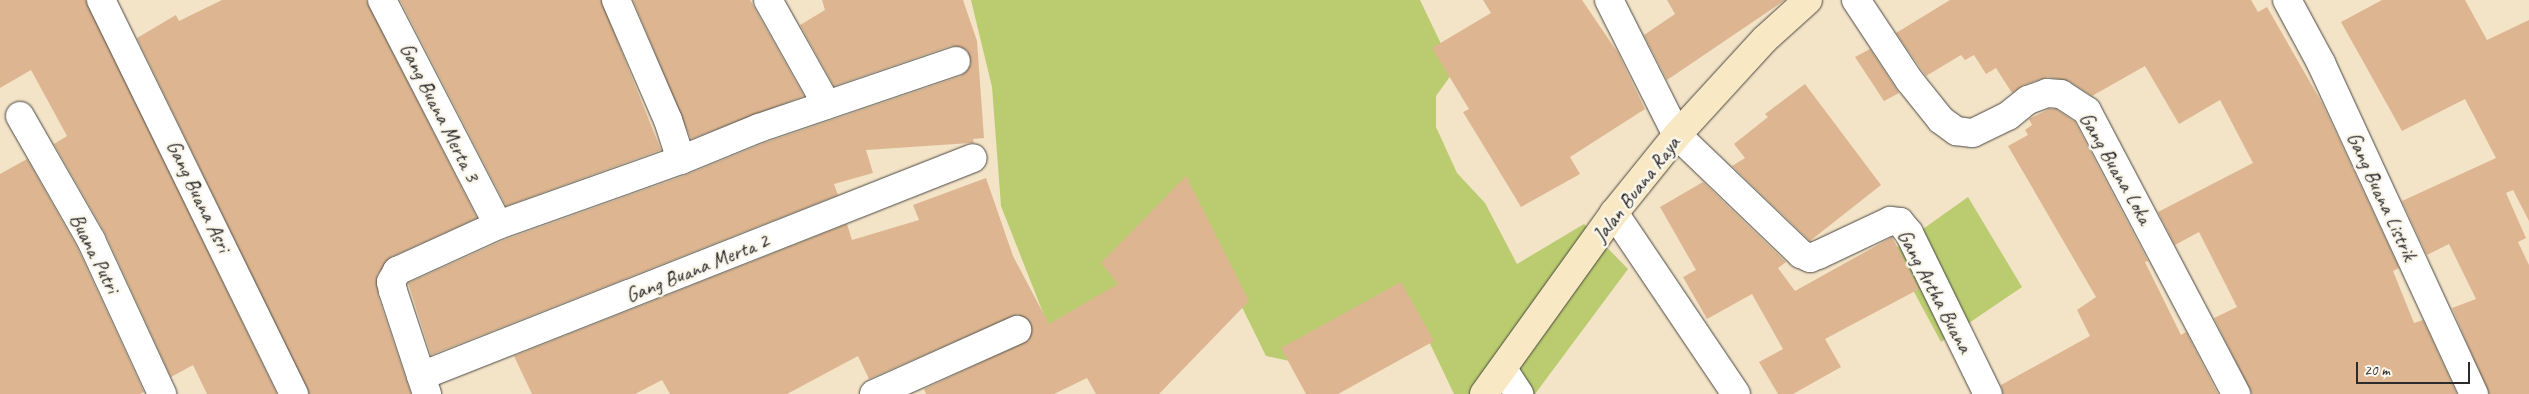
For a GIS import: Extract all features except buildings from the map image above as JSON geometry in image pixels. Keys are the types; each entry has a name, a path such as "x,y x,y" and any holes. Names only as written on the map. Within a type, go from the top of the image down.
{"street":[{"name":"Gang Buana Asri","path":"101,0 294,394"},
{"name":"Gang Buana Merta 3","path":"382,0 498,225"},
{"path":"616,0 668,120 681,160"},
{"path":"768,0 827,105"},
{"path":"1609,0 1678,135"},
{"name":"Jalan Buana Raya","path":"1484,394 1614,213 1678,135 1765,39 1808,0"},
{"name":"Gang Buana Loka","path":"1856,0 1909,80 1941,120 1956,131 1973,133 2008,116 2028,100 2047,93 2061,94 2087,111 2236,394"},
{"name":"Gang Buana Listrik","path":"2287,0 2321,63 2474,394"},
{"path":"424,385 391,282 397,272 498,225 681,160 758,128 956,61"},
{"name":"Buana Putri","path":"20,116 90,240 162,394"},
{"name":"Gang Artha Buana","path":"1678,135 1801,254 1810,258 1890,220 1900,222 1909,233 1988,394"},
{"name":"Gang Buana Merta 2","path":"424,385 566,322 973,158"},
{"path":"1614,213 1736,394"},
{"path":"874,394 1017,330"},
{"path":"1503,369 1519,394"}],"green space":[{"path":"971,0 1420,0 1454,71 1436,96 1436,127 1457,173 1485,203 1517,264 1584,224 1628,269 1535,394 1454,394 1424,331 1299,363 1266,356 1204,230 1062,361 1001,206 992,87"},
{"path":"1968,197 2022,287 1941,342 1892,251"}]}
